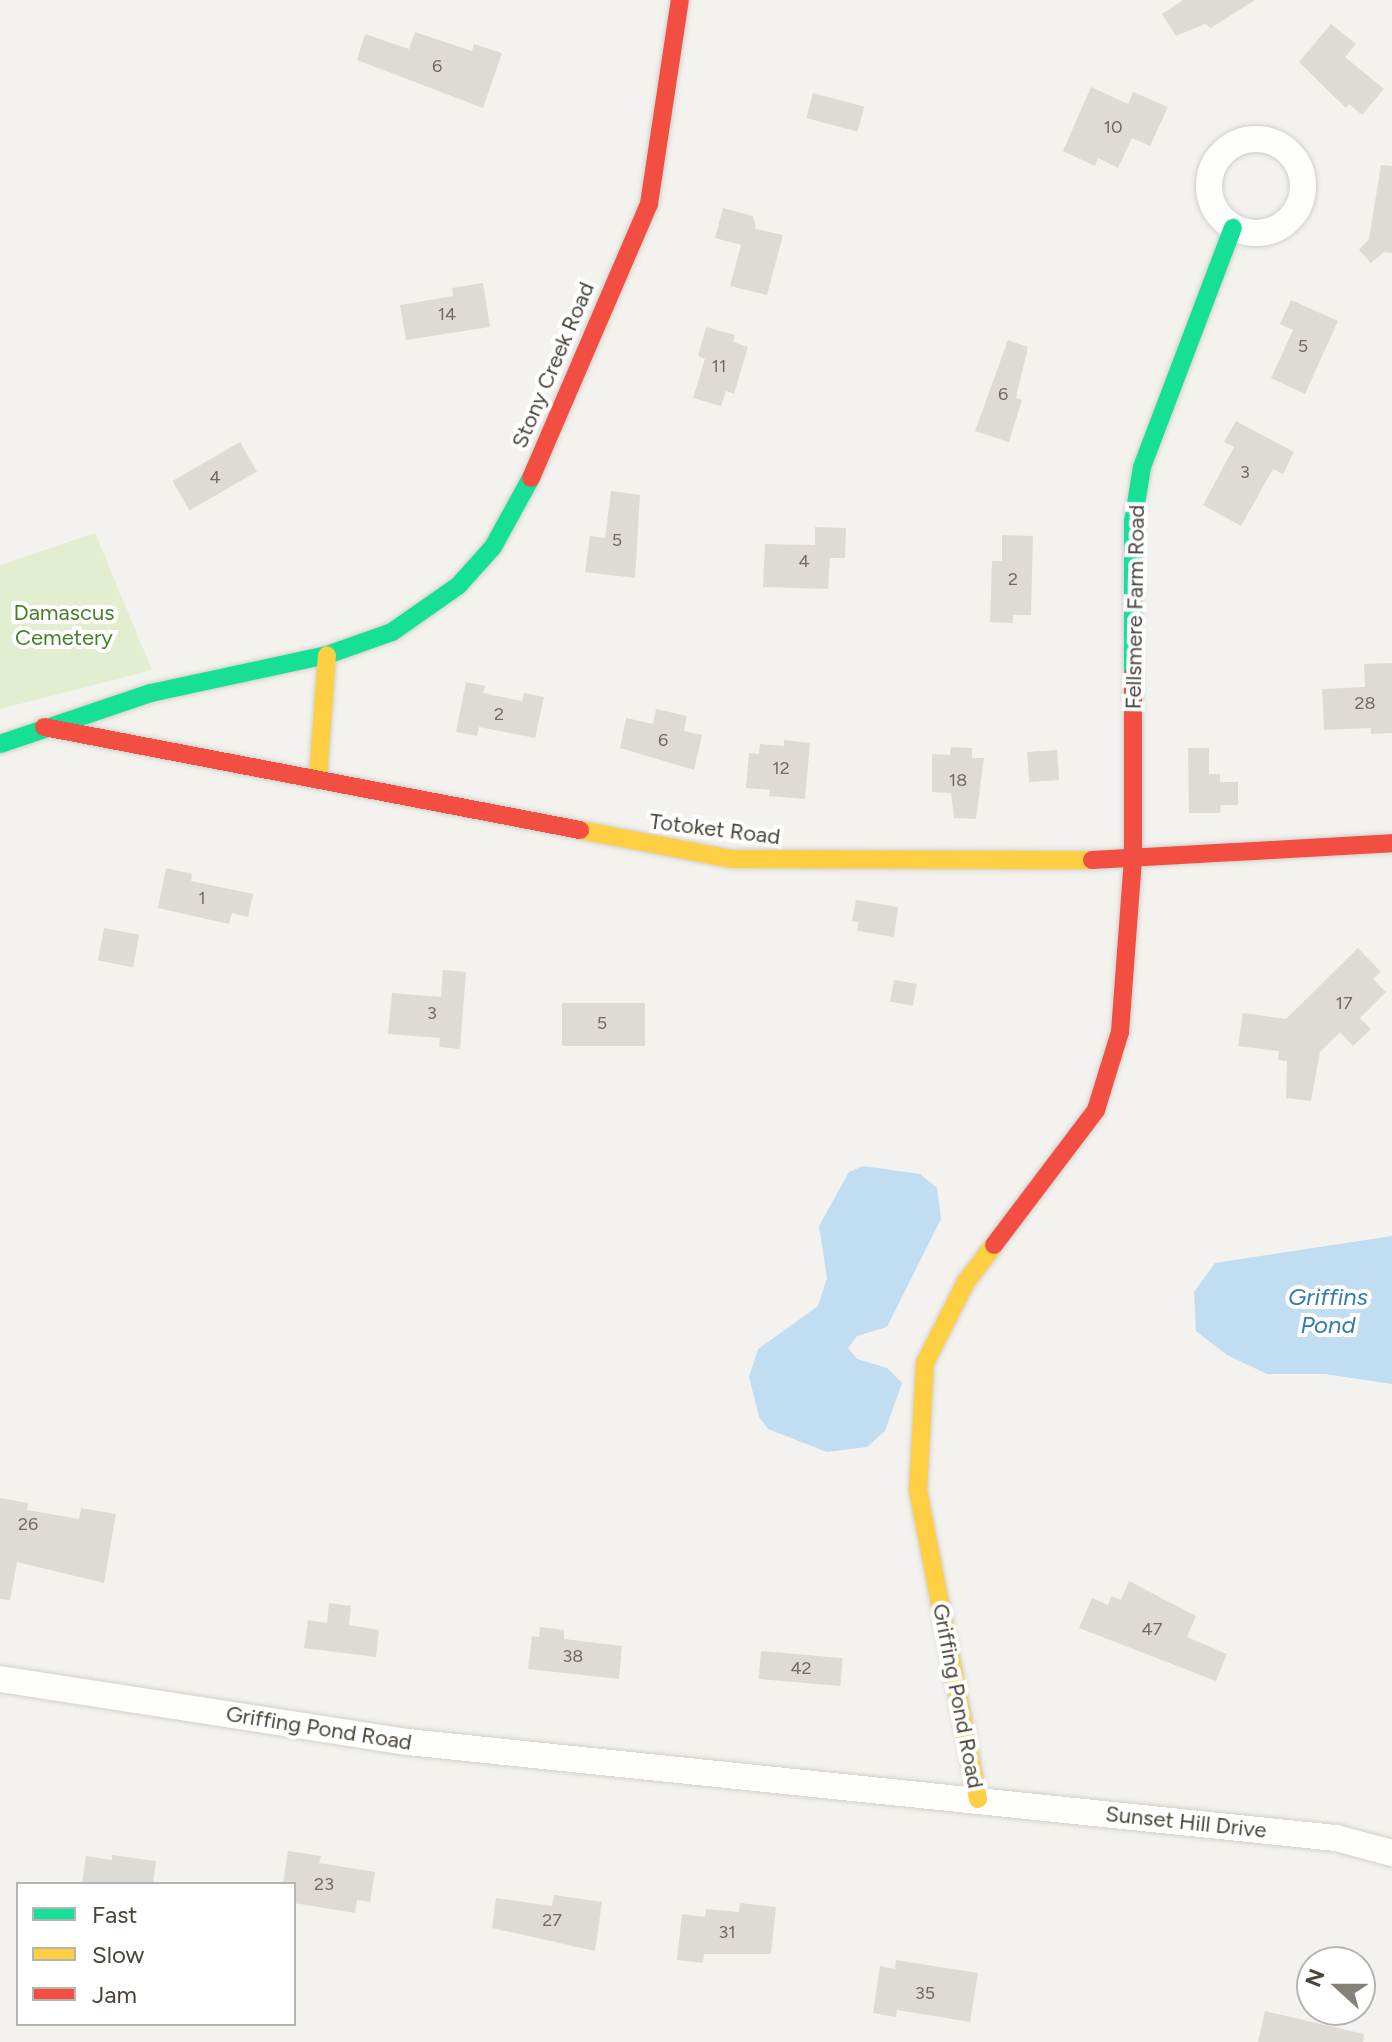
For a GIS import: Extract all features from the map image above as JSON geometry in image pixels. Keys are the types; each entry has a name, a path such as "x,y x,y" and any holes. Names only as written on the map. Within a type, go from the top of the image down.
{"street":[{"name":"Stony Creek Road","path":"0,744 151,693 327,655 392,632 458,586 493,547 530,479 649,204 680,0"},
{"name":"Fellsmere Farm Road","path":"1133,860 1133,522 1142,467 1233,228"},
{"path":"318,777 327,655"},
{"name":"Totoket Road","path":"44,727 318,777 732,859 1133,860 1392,843"},
{"name":"Griffing Pond Road","path":"0,1679 408,1742 978,1799 918,1491 925,1363 966,1282 1096,1110 1125,1008 1133,860"},
{"name":"Sunset Hill Drive","path":"978,1799 1336,1838 1392,1853"}],"green space":[{"name":"Damascus Cemetery","path":"95,533 152,670 0,709 0,565"}],"water":[{"path":"863,1166 920,1174 937,1188 941,1219 887,1327 857,1336 848,1348 857,1359 887,1368 902,1383 885,1431 867,1447 827,1452 768,1429 759,1417 749,1377 758,1349 818,1306 827,1278 819,1226 849,1172"},
{"name":"Griffins Pond","path":"1392,1236 1392,1384 1325,1374 1267,1374 1227,1355 1196,1331 1194,1292 1215,1263"}],"building":[{"path":"1183,0 1255,0 1211,28 1205,24 1176,36 1162,14"},
{"path":"1331,24 1356,44 1345,57 1384,89 1362,115 1349,104 1346,108 1299,62"},
{"path":"415,32 472,51 474,44 502,53 483,108 357,60 365,34 409,49"},
{"path":"1091,87 1128,104 1133,92 1168,107 1150,146 1132,138 1118,168 1098,158 1095,166 1063,151"},
{"path":"813,93 864,107 857,132 806,118"},
{"path":"1381,165 1392,166 1392,253 1384,252 1371,263 1359,250 1369,239"},
{"path":"723,208 753,216 756,229 783,235 767,295 730,286 741,245 715,238"},
{"path":"483,283 490,327 406,340 400,305 453,296 452,288"},
{"path":"1291,300 1338,321 1305,394 1271,378 1293,330 1280,324"},
{"path":"706,327 735,335 733,342 748,347 734,394 726,391 721,406 693,398 705,359 698,356"},
{"path":"1008,340 1028,347 1016,398 1022,400 1009,442 975,431"},
{"path":"1236,421 1294,452 1283,474 1273,469 1241,526 1203,505 1234,447 1224,442"},
{"path":"240,442 257,471 189,510 172,481"},
{"path":"611,491 640,495 635,578 585,572 590,536 605,538"},
{"path":"815,527 846,528 845,558 830,558 828,589 763,587 765,544 815,545"},
{"path":"1002,535 1033,536 1031,615 1013,615 1013,623 990,622 992,561 1002,561"},
{"path":"1392,663 1392,733 1371,734 1371,728 1324,730 1322,689 1365,687 1364,664"},
{"path":"466,682 485,686 483,693 522,701 524,693 544,697 535,738 479,727 477,736 456,732"},
{"path":"656,709 687,716 684,731 702,735 694,770 620,748 626,718 653,724"},
{"path":"784,740 810,743 805,799 769,796 770,790 746,788 749,753 759,754 760,744 784,746"},
{"path":"951,747 972,748 972,758 984,758 976,819 954,818 951,793 932,792 932,754 950,755"},
{"path":"1188,748 1209,748 1209,774 1220,774 1220,782 1238,782 1238,805 1221,805 1220,813 1189,813"},
{"path":"1057,750 1059,780 1029,782 1027,752"},
{"path":"166,868 192,874 191,881 253,894 248,917 232,913 229,924 158,908"},
{"path":"856,900 898,907 894,937 857,931 859,922 852,921"},
{"path":"104,928 139,935 133,967 98,960"},
{"path":"1358,948 1381,972 1373,979 1386,992 1360,1018 1371,1029 1353,1046 1340,1032 1320,1052 1311,1101 1286,1098 1287,1061 1278,1060 1279,1051 1238,1046 1243,1013 1286,1019"},
{"path":"443,970 466,972 460,1049 439,1047 440,1038 388,1034 392,993 441,997"},
{"path":"894,980 917,984 913,1006 890,1002"},
{"path":"562,1003 645,1003 645,1046 562,1046"},
{"path":"0,1498 28,1503 27,1510 79,1519 81,1508 116,1514 104,1583 17,1562 10,1600 0,1599"},
{"path":"1129,1581 1196,1616 1187,1637 1227,1654 1216,1681 1079,1628 1092,1598 1108,1605 1111,1596 1121,1600"},
{"path":"329,1603 351,1606 349,1625 379,1630 376,1657 304,1648 308,1620 327,1623"},
{"path":"540,1627 564,1630 564,1639 622,1646 619,1679 528,1669 532,1636 539,1637"},
{"path":"761,1651 843,1658 840,1686 759,1679"},
{"path":"288,1851 321,1856 319,1863 375,1872 370,1902 357,1900 355,1913 296,1903 296,1882 283,1882"},
{"path":"112,1855 156,1861 153,1882 82,1882 86,1856 112,1860"},
{"path":"554,1895 602,1902 595,1951 492,1928 496,1898 552,1906"},
{"path":"740,1903 776,1907 771,1954 704,1954 703,1963 677,1960 682,1914 705,1917 706,1909 739,1912"},
{"path":"896,1960 978,1973 970,2022 897,2010 896,2017 873,2013 880,1966 895,1969"},
{"path":"1265,2011 1296,2018 1296,2026 1330,2026 1364,2034 1363,2042 1258,2042"}],"traffic: fast":[{"path":"1133,675 1133,522 1142,467 1233,228"},
{"path":"0,744 151,693 327,655 392,632 458,586 493,547 531,478"}],"traffic: slow":[{"path":"318,777 327,655"},
{"path":"580,830 732,859 1092,860"},
{"path":"978,1799 918,1491 925,1363 966,1282 994,1245"}],"traffic: jam":[{"path":"531,478 649,204 680,0"},
{"path":"994,1245 1096,1110 1120,1032 1133,860 1133,675"},
{"path":"44,727 580,830"},
{"path":"1092,860 1392,843"}]}
